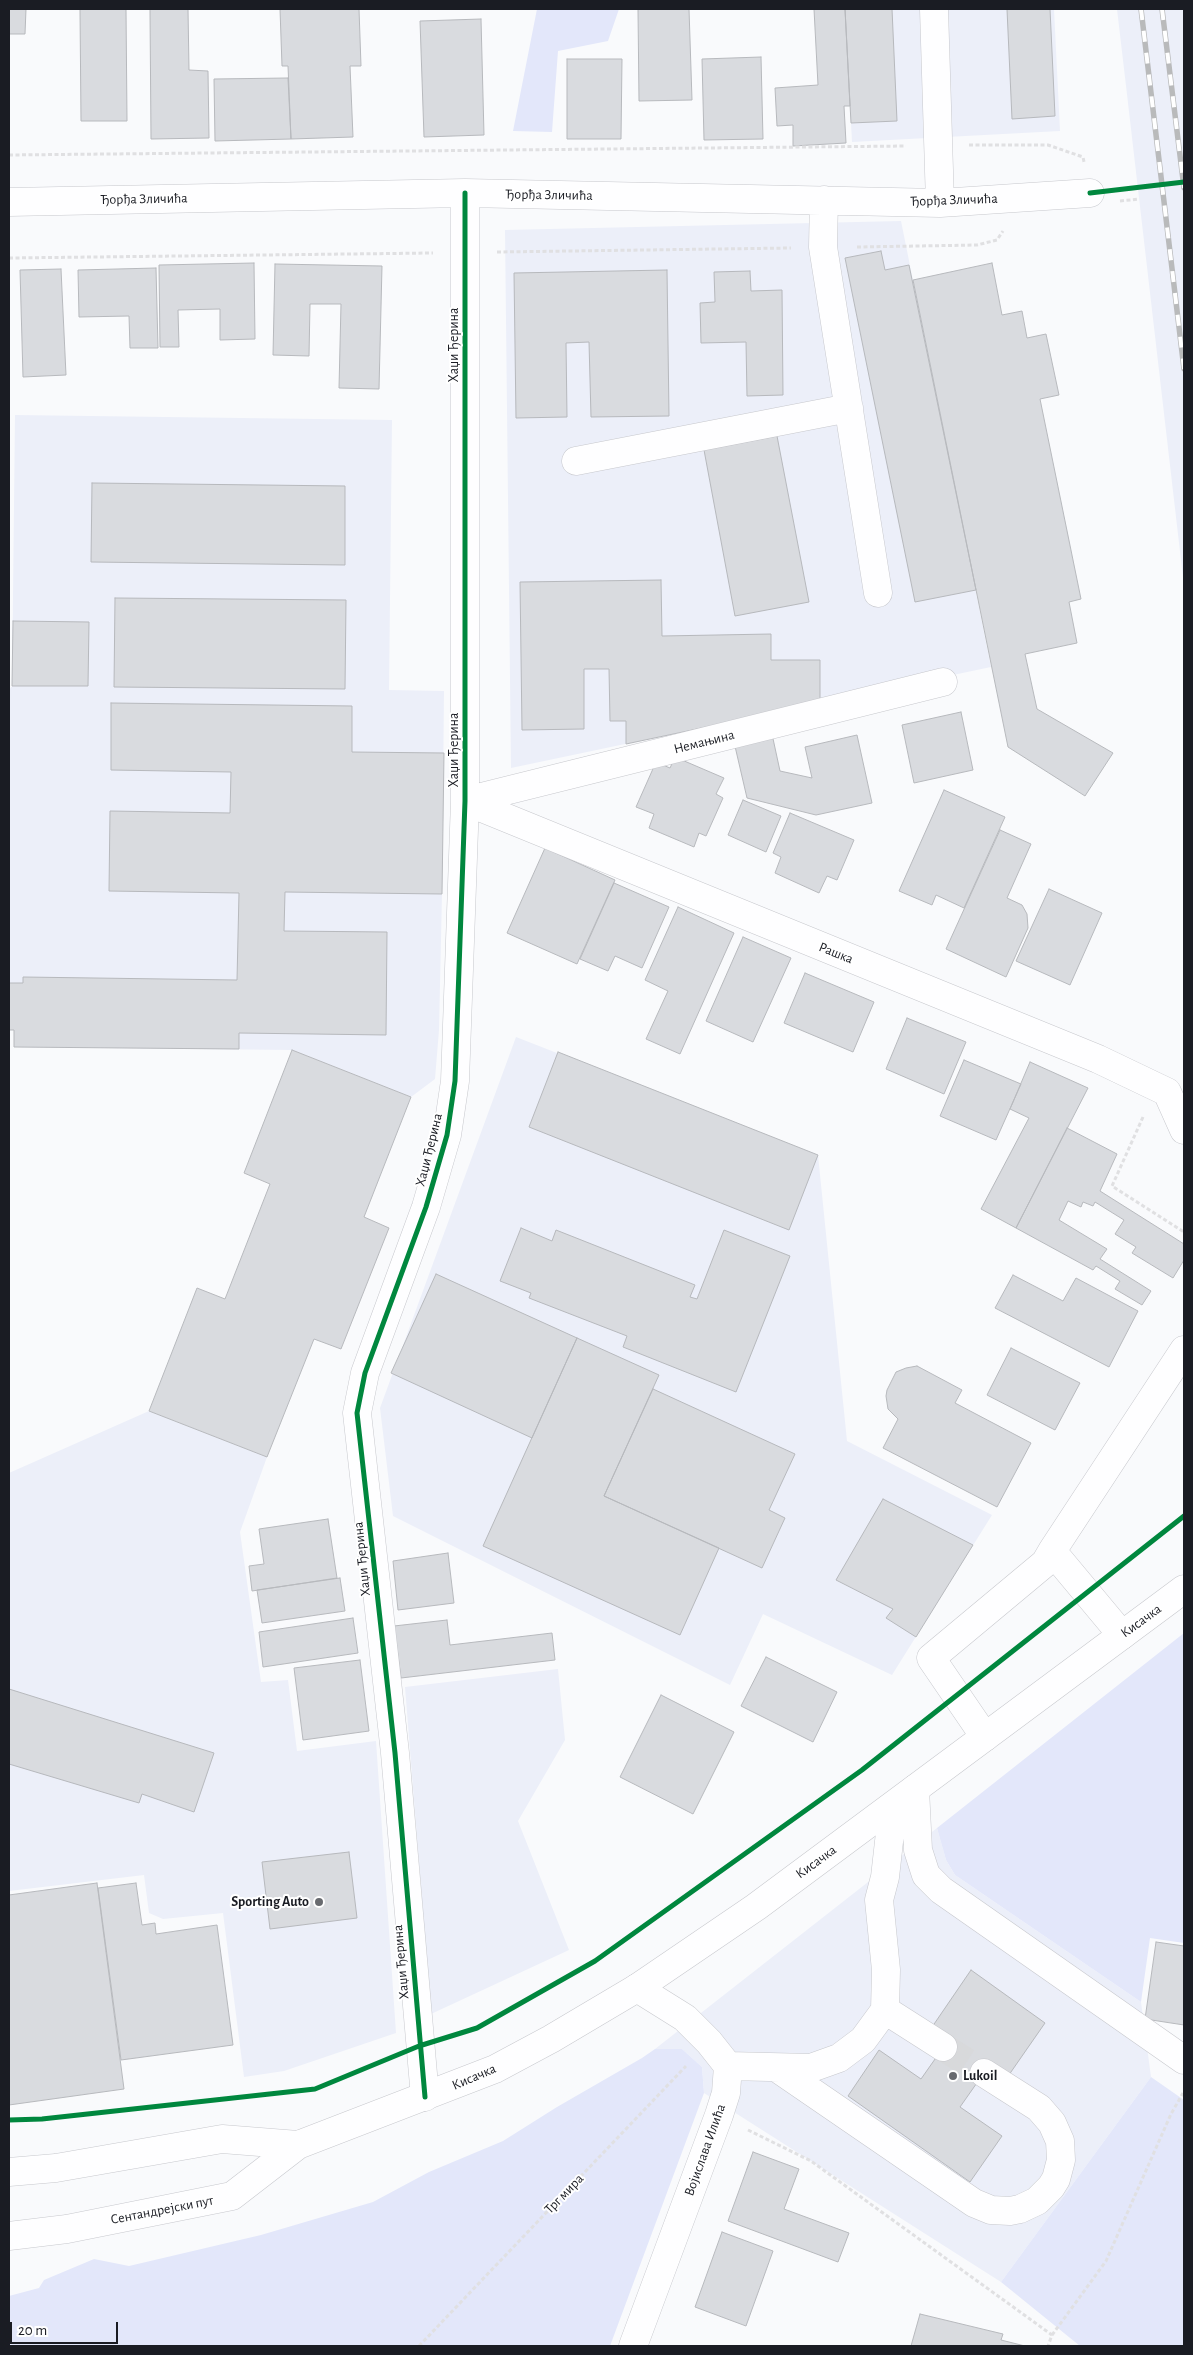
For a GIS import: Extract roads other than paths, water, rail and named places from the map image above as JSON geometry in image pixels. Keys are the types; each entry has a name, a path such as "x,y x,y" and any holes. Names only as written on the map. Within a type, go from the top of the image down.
{"street":[{"path":"934,9 940,202"},
{"name":"Ђорђа Зличића","path":"9,202 465,193 940,202 1087,193"},
{"name":"Хаџи Ђерина","path":"425,2097 395,1753 357,1412 365,1373 426,1207 447,1135 455,1081 465,801 465,193"},
{"path":"824,200 823,248 878,593"},
{"path":"576,461 848,408"},
{"name":"Немањина","path":"465,801 943,682"},
{"name":"Рашка","path":"465,801 1098,1059 1167,1092 1184,1130"},
{"path":"985,1737 931,1658 1045,1563 1184,1350"},
{"path":"1052,1551 1122,1634"},
{"name":"Кисачка","path":"425,2097 495,2069 551,2039 637,1988 756,1907 1184,1589"},
{"path":"915,1789 918,1850 926,1876 941,1890 1184,2060"},
{"path":"637,1988 684,2018 709,2042 728,2066 811,2068 839,2058 863,2040 885,2010 886,1970 879,1900 893,1806"},
{"path":"885,2010 943,2047"},
{"name":"Војислава Илића","path":"633,2346 719,2115 726,2093 728,2066"},
{"path":"777,2068 974,2203 991,2210 1010,2212 1029,2206 1051,2187 1056,2179 1061,2160 1060,2141 1052,2123 1039,2108 984,2073"},
{"name":"Сентандрејски пут","path":"9,2236 66,2229 232,2196 298,2145 425,2097"},
{"name":"Сентандрејски пут","path":"9,2172 56,2168 222,2140 298,2145"}],"tunnel":[{"path":"943,2047 984,2073"}],"railway":[{"path":"1141,9 1184,369"},
{"path":"1162,9 1184,188"}],"place":[{"name":"Sporting Auto","path":"319,1902"},
{"name":"Lukoil","path":"953,2076"}]}
